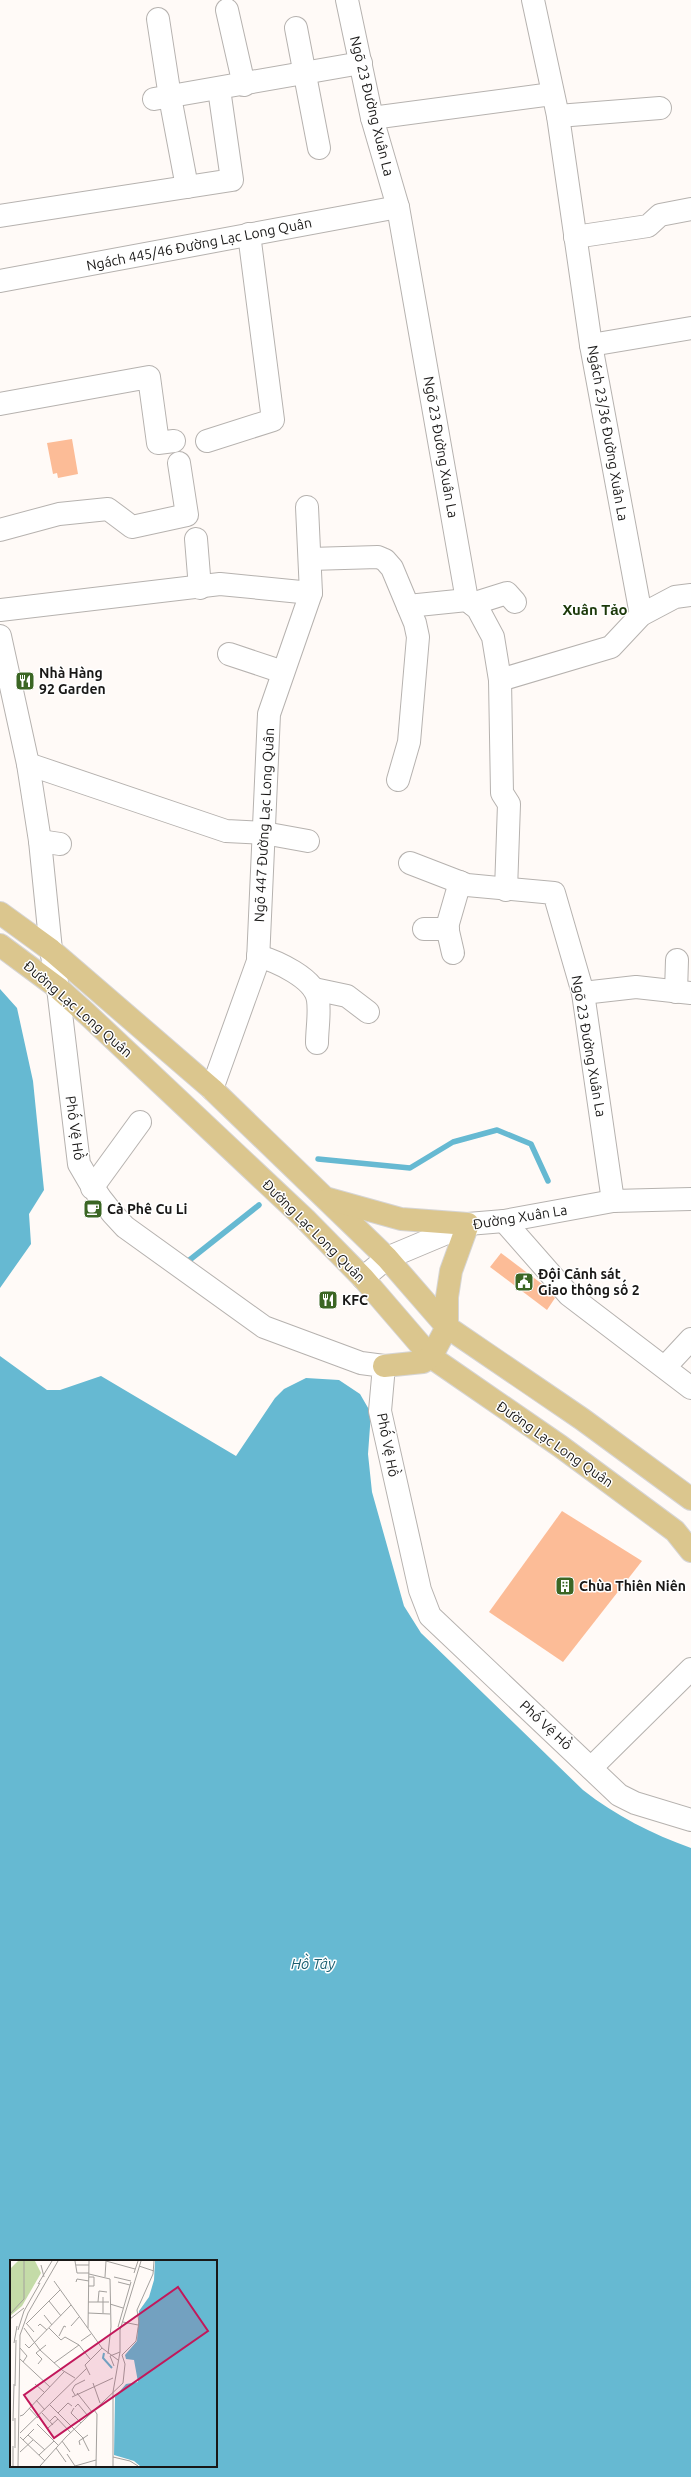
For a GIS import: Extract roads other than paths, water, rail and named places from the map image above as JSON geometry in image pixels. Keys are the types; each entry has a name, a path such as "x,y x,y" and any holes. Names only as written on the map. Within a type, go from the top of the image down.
{"main road":[{"name":"Đường Lạc Long Quân","path":"0,913 51,950 212,1089 387,1258 447,1327 582,1419 691,1500"},
{"name":"Đường Lạc Long Quân","path":"0,945 58,988 304,1220 363,1278 431,1357 560,1446 675,1530 691,1551"},
{"path":"326,1198 401,1219 468,1224 451,1271 447,1297 447,1327 431,1357 423,1362 384,1366"}],"street":[{"name":"Ngõ 23 Đường Xuân La","path":"347,0 372,118 398,207 470,602 478,609 493,637 500,680 502,792 509,804 506,890"},
{"name":"Ngách 23/36 Đường Xuân La","path":"533,0 552,94 558,116 591,345 641,615"},
{"path":"227,10 244,85"},
{"path":"158,19 162,98 187,187"},
{"path":"296,28 319,148"},
{"path":"162,98 244,85 361,63"},
{"path":"0,216 232,180 219,89"},
{"path":"372,118 552,94"},
{"path":"558,116 660,108"},
{"name":"Ngách 445/46 Đường Lạc Long Quân","path":"0,281 398,207"},
{"path":"575,237 648,226 660,215 691,209"},
{"path":"207,441 273,420 249,234"},
{"path":"591,345 691,328"},
{"path":"0,404 149,377 158,443 174,441"},
{"path":"0,530 59,514 108,509 132,527 186,515 179,463"},
{"name":"Ngõ 447 Đường Lạc Long Quân","path":"212,1089 258,956 269,714 311,593 307,507"},
{"path":"196,538 200,588"},
{"path":"310,559 378,556 385,560 392,568 408,606 418,637 409,742 398,780"},
{"path":"0,610 200,588 220,584 311,593"},
{"path":"408,606 470,602 507,593 515,602"},
{"path":"500,680 611,647 641,615 675,597 691,595"},
{"name":"Phố Vệ Hồ","path":"1,645 28,764 50,843 51,950 58,988 79,1164 92,1188 110,1212 125,1227 264,1327 361,1363 384,1366 380,1411 423,1603 430,1616 620,1795 635,1803 691,1820"},
{"path":"229,654 283,672"},
{"path":"28,764 226,831 264,833 308,841"},
{"name":"Ngõ 23 Đường Xuân La","path":"410,863 460,882 506,890 554,893 583,993 613,1201"},
{"path":"453,953 448,929 460,882"},
{"path":"424,929 448,929"},
{"path":"258,956 276,962 314,989 347,996 368,1012"},
{"path":"583,993 636,988 683,993 677,960"},
{"path":"314,989 318,999 317,1043"},
{"path":"92,1188 140,1122"},
{"name":"Đường Xuân La","path":"363,1278 387,1258 468,1224 504,1221 613,1201 691,1199"},
{"path":"504,1221 569,1295 666,1367 691,1388"},
{"path":"666,1367 691,1339"},
{"path":"591,1768 691,1669"}],"water":[{"path":"0,989 17,1008 33,1081 44,1190 29,1214 31,1244 0,1288"},
{"name":"Hồ Tây","path":"0,1356 47,1390 60,1390 101,1376 236,1456 275,1398 284,1389 306,1378 339,1380 360,1394 371,1413 368,1454 372,1492 404,1606 421,1633 583,1790 608,1808 635,1824 662,1837 691,1848 691,2477 0,2477"}],"waterway":[{"path":"318,1159 410,1168 453,1142 497,1130 531,1144 548,1181"},
{"path":"187,1262 259,1205"}],"place":[{"name":"Nhà Hàng 92 Garden","path":"25,681"},
{"name":"Cà Phê Cu Li","path":"93,1209"},
{"name":"Đội Cảnh sát Giao thông số 2","path":"524,1282"},
{"name":"KFC","path":"328,1300"},
{"name":"Chùa Thiên Niên","path":"565,1586"}],"district":[{"name":"Xuân Tảo","path":"595,610"}]}
